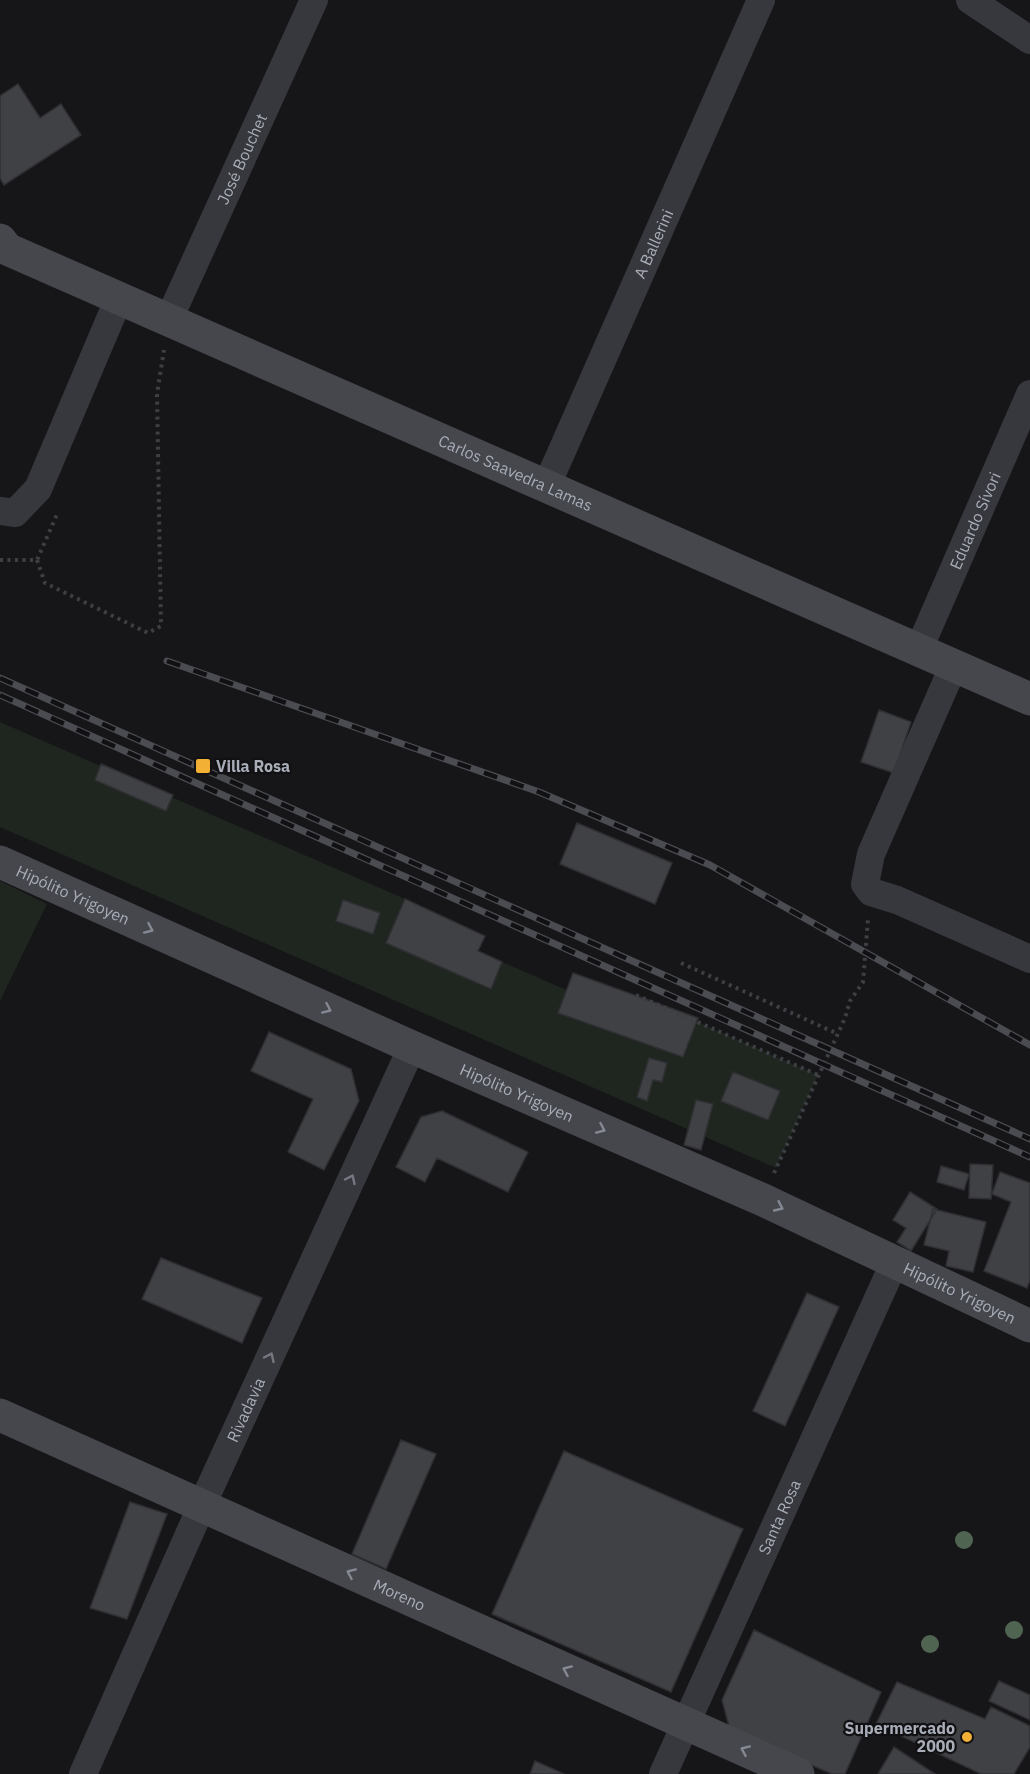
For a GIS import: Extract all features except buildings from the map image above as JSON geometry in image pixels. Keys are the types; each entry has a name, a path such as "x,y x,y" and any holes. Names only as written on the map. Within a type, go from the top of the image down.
{"street":[{"name":"José Bouchet","path":"169,319 314,0"},
{"name":"A Ballerini","path":"546,487 761,0"},
{"path":"970,0 1030,40"},
{"name":"Carlos Saavedra Lamas","path":"2,245 1030,699"},
{"path":"0,511 15,513 38,489 119,298"},
{"name":"Eduardo Sívori","path":"919,649 1030,394"},
{"path":"954,665 871,854 866,884 871,892 897,900 1030,959"},
{"name":"Hipólito Yrigoyen","path":"0,862 412,1047 761,1199 1030,1326"},
{"name":"Rivadavia","path":"83,1774 202,1505 412,1047"},
{"name":"Santa Rosa","path":"663,1774 895,1261"},
{"name":"Moreno","path":"0,1415 798,1774"}],"path":[{"path":"37,560 45,584 148,633 161,627 157,394 169,319"},
{"path":"761,1199 850,1001 863,982 871,892"},
{"path":"681,963 836,1033"},
{"path":"636,995 818,1075"}],"shaded area":[{"path":"0,722 405,899 386,943 490,989 502,962 626,1016 636,995 818,1075 776,1168 0,827"},
{"path":"0,881 47,904 0,1001"}],"railway":[{"path":"167,661 539,792 710,865 1030,1045"},
{"path":"0,678 1030,1139"},
{"path":"0,695 1030,1157"}],"place":[{"name":"Villa Rosa","path":"203,766"},
{"name":"Supermercado 2000","path":"967,1737"}]}
